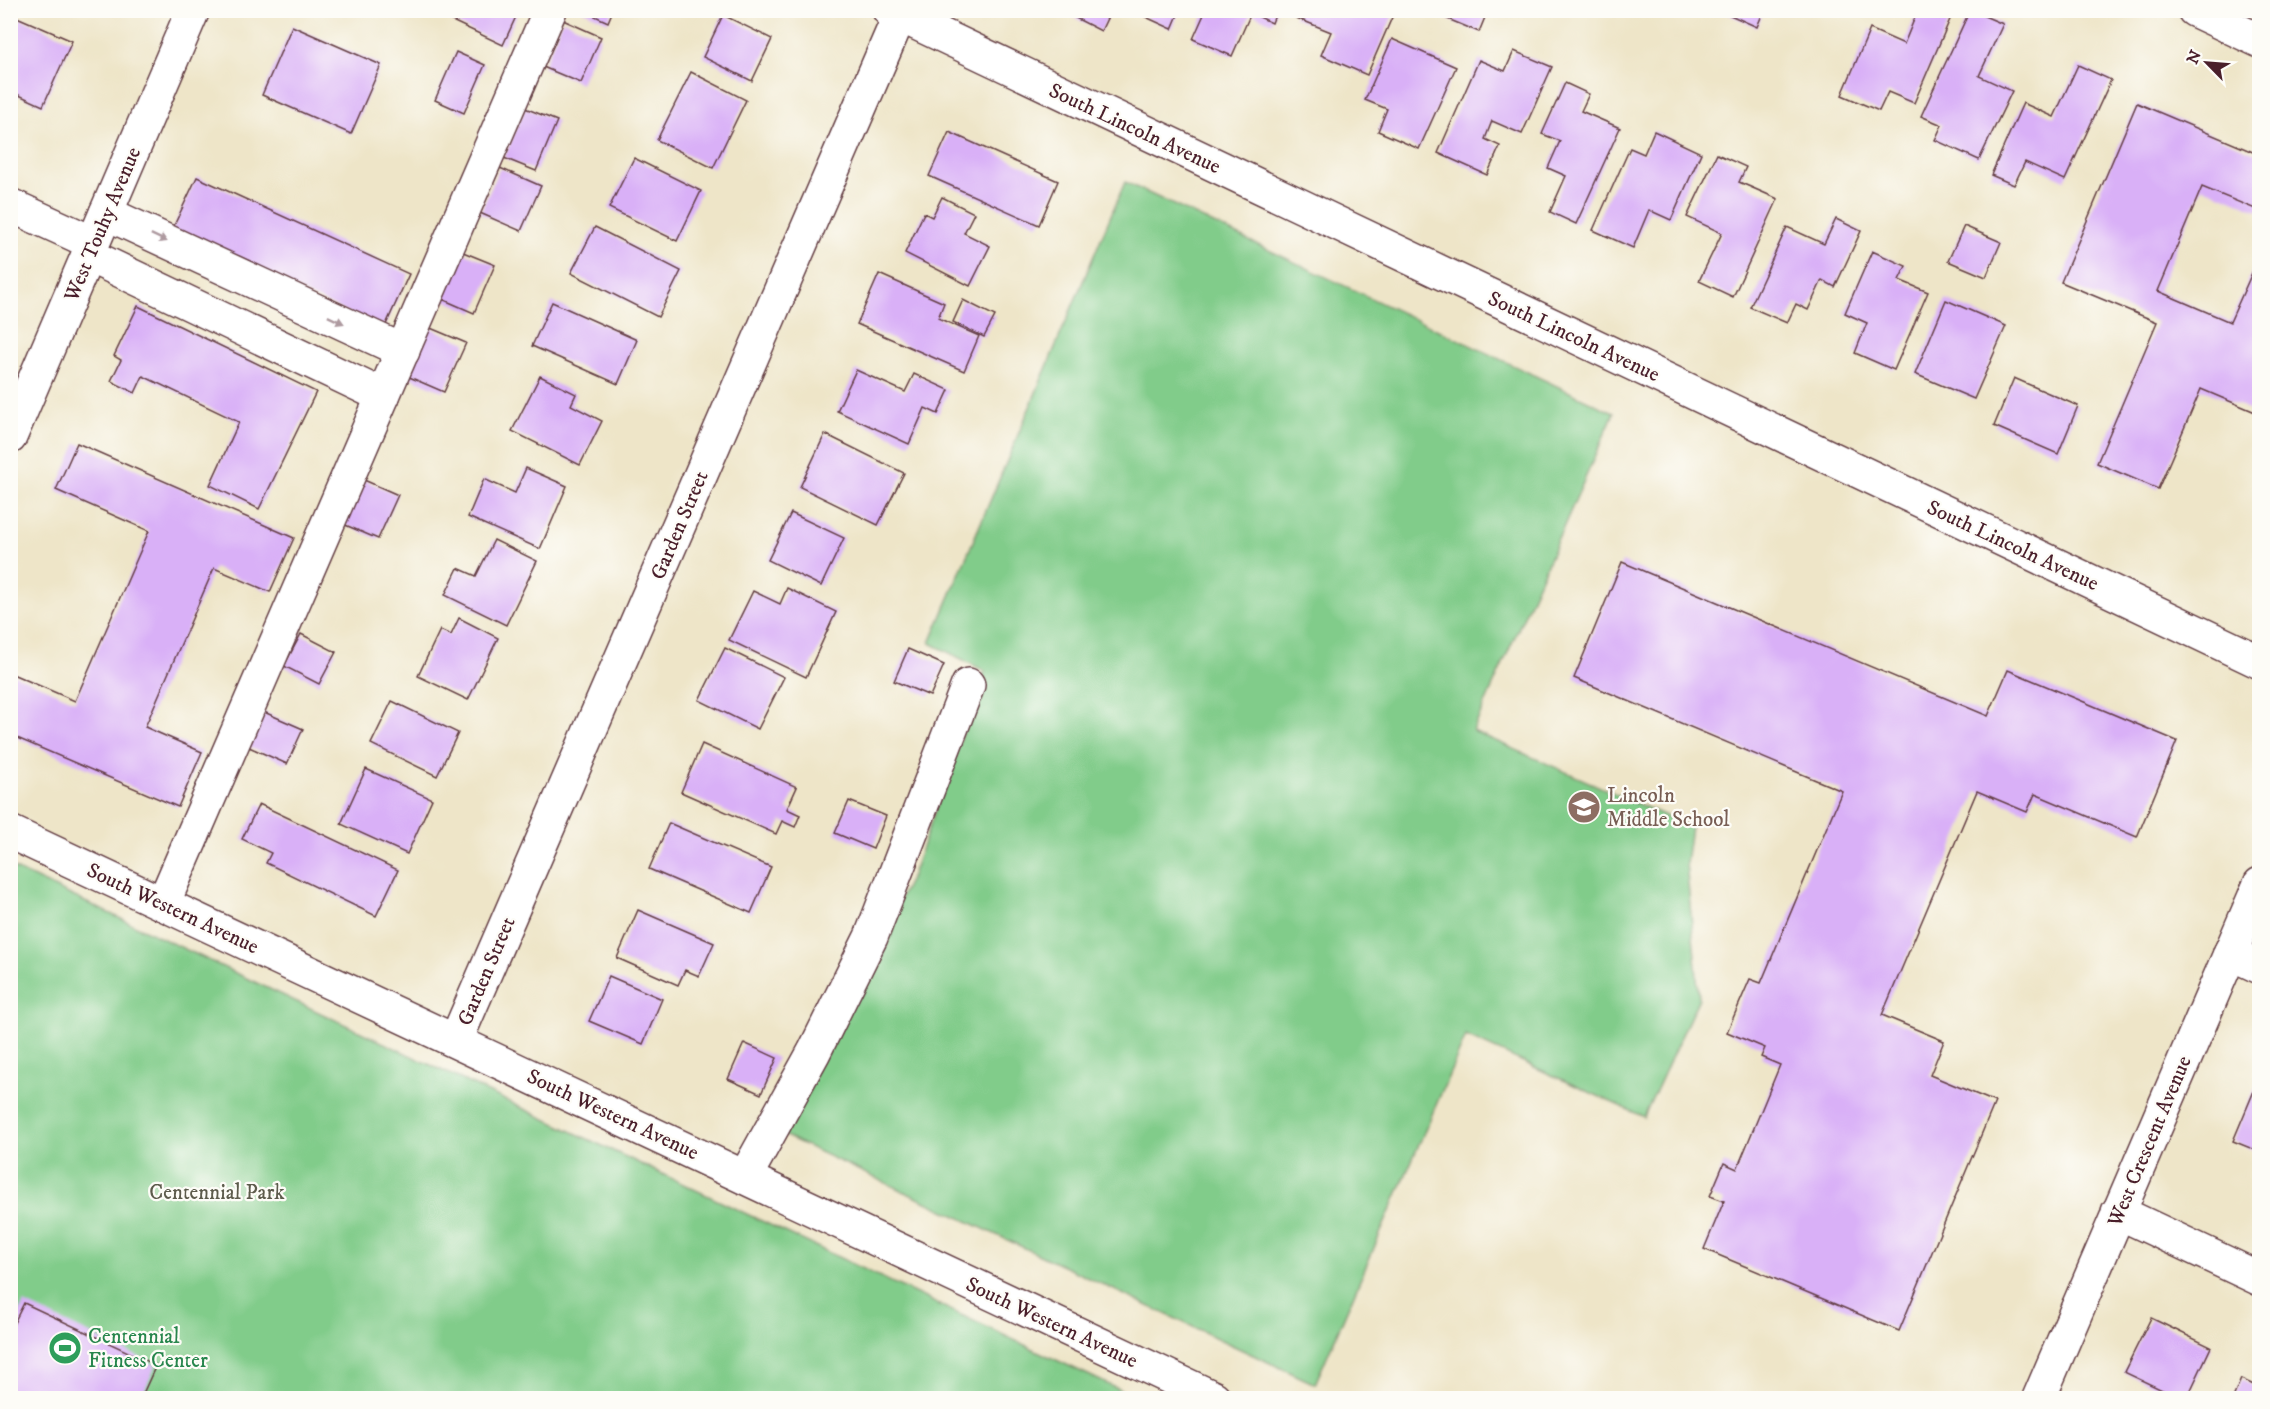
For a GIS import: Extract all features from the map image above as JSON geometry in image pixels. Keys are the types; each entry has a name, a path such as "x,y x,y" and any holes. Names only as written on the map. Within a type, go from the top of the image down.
{"street":[{"name":"West Touhy Avenue","path":"10,436 193,10"},
{"path":"163,904 550,10"},
{"path":"2194,10 2259,41"},
{"name":"South Lincoln Avenue","path":"897,12 2259,662"},
{"name":"Garden Street","path":"456,1040 897,12"},
{"path":"10,205 91,249 383,396"},
{"path":"106,213 403,351"},
{"path":"745,1177 814,1052 872,937 968,686"},
{"name":"South Western Avenue","path":"10,832 1214,1398"},
{"name":"West Crescent Avenue","path":"2039,1398 2259,884"},
{"path":"2230,953 2259,967"},
{"path":"2118,1212 2259,1279"}],"green space":[{"path":"1125,182 1614,413 1473,731 1691,827 1686,863 1699,998 1644,1117 1466,1036 1315,1384 781,1134 912,875 985,671 930,643"},
{"name":"Centennial Park","path":"11,867 1137,1398 11,1398"}],"building":[{"path":"429,10 519,10 503,45"},
{"path":"582,10 613,10 608,22"},
{"path":"1060,10 1111,10 1101,31"},
{"path":"1138,10 1180,10 1172,29 1137,13"},
{"path":"1206,10 1277,10 1272,23 1251,13 1232,56 1193,39"},
{"path":"1297,10 1383,10 1393,15 1367,75 1321,55 1331,32 1294,17"},
{"path":"1446,10 1488,10 1479,32 1443,17"},
{"path":"1719,10 1764,10 1757,27"},
{"path":"1918,10 1954,10 1914,103 1888,92 1879,111 1842,95 1870,29 1904,44"},
{"path":"1970,10 2003,24 1979,76 2012,91 1979,160 1935,140 1942,125 1921,116"},
{"path":"10,14 72,41 43,106 10,91"},
{"path":"723,15 772,39 752,81 703,57"},
{"path":"563,20 601,37 581,83 543,67"},
{"path":"292,26 381,65 351,134 262,95"},
{"path":"1392,39 1456,67 1419,149 1378,131 1387,109 1365,100"},
{"path":"1514,51 1552,67 1522,134 1492,121 1485,139 1500,146 1487,175 1438,153 1479,60 1505,71"},
{"path":"456,52 485,65 464,113 435,100"},
{"path":"2078,65 2111,80 2065,180 2025,162 2014,185 1991,175 2023,103 2054,117"},
{"path":"691,72 746,100 713,168 657,140"},
{"path":"1565,83 1589,94 1581,111 1620,128 1576,224 1550,212 1566,176 1548,168 1560,141 1542,134"},
{"path":"2137,103 2260,155 2260,211 2202,187 2158,291 2230,322 2260,255 2260,414 2201,389 2158,489 2097,463 2157,322 2061,282"},
{"path":"525,108 557,121 536,171 504,158"},
{"path":"1654,131 1701,153 1671,220 1649,210 1633,248 1593,230 1630,148 1644,154"},
{"path":"949,132 1058,181 1039,225 929,176"},
{"path":"1717,154 1746,167 1739,182 1778,199 1733,297 1699,281 1722,233 1687,217"},
{"path":"634,158 701,191 677,241 609,208"},
{"path":"500,168 541,186 521,231 480,213"},
{"path":"197,177 409,274 384,329 171,232"},
{"path":"942,197 974,213 964,233 990,246 970,286 905,253 924,213 932,217"},
{"path":"1836,219 1861,231 1835,287 1822,280 1808,310 1796,304 1787,323 1750,307 1787,227 1824,244"},
{"path":"1964,226 2001,242 1986,277 1948,261"},
{"path":"595,227 681,271 658,317 571,273"},
{"path":"1872,251 1906,266 1899,280 1928,292 1894,370 1855,353 1867,323 1845,313"},
{"path":"463,252 495,265 474,313 442,299"},
{"path":"879,274 944,303 938,318 979,336 964,371 857,324"},
{"path":"963,300 995,316 984,337 953,322"},
{"path":"1946,300 2006,326 1974,399 1915,374"},
{"path":"552,302 637,340 618,384 532,346"},
{"path":"138,306 316,392 259,509 210,485 239,422 143,376 135,393 111,381 121,360 114,356"},
{"path":"428,327 466,343 444,392 407,376"},
{"path":"856,370 905,392 914,374 949,390 938,414 925,408 909,444 837,411"},
{"path":"540,376 576,394 571,405 602,421 580,465 512,431"},
{"path":"2014,378 2078,406 2058,454 1994,426"},
{"path":"825,434 904,473 878,525 800,487"},
{"path":"77,443 294,538 270,592 214,568 145,727 202,752 178,807 10,735 10,673 75,701 149,531 56,490"},
{"path":"526,468 567,486 540,549 468,517 484,479 515,493"},
{"path":"364,480 398,495 378,539 343,524"},
{"path":"791,513 844,538 821,586 768,560"},
{"path":"494,540 537,561 506,625 445,595 458,568 476,576"},
{"path":"1622,562 1988,716 2008,670 2177,741 2137,837 2035,794 2027,812 1977,791 1882,1015 1944,1041 1930,1075 1995,1102 1899,1331 1704,1249 1724,1201 1710,1196 1724,1163 1737,1169 1780,1065 1761,1057 1765,1048 1727,1032 1750,979 1761,983 1842,791 1574,678"},
{"path":"787,588 836,612 806,677 729,640 753,591 780,604"},
{"path":"459,618 498,638 468,700 418,676 440,630 451,635"},
{"path":"301,634 336,652 319,684 284,666"},
{"path":"725,648 784,677 758,729 699,700"},
{"path":"908,649 944,665 930,696 894,681"},
{"path":"392,701 458,733 437,776 371,744"},
{"path":"264,712 303,729 287,764 249,747"},
{"path":"702,744 797,787 787,809 800,815 795,827 782,821 776,834 681,792"},
{"path":"366,769 432,799 407,854 341,824"},
{"path":"849,801 886,816 873,849 835,833"},
{"path":"259,804 398,870 376,916 266,863 271,853 242,839"},
{"path":"669,823 771,867 751,913 649,869"},
{"path":"638,910 714,943 699,976 685,970 678,985 617,958"},
{"path":"609,976 662,999 643,1044 589,1021"},
{"path":"744,1043 777,1058 761,1094 728,1079"},
{"path":"2260,1079 2260,1152 2233,1141"},
{"name":"Centennial Fitness Center","path":"24,1303 156,1365 141,1398 10,1398 10,1331"},
{"path":"2151,1318 2211,1347 2187,1398 2179,1398 2124,1372"},
{"path":"2241,1379 2260,1388 2260,1398 2233,1398"}],"place":[{"name":"Lincoln Middle School","path":"1584,807"},
{"name":"Centennial Fitness Center","path":"65,1348"}]}
